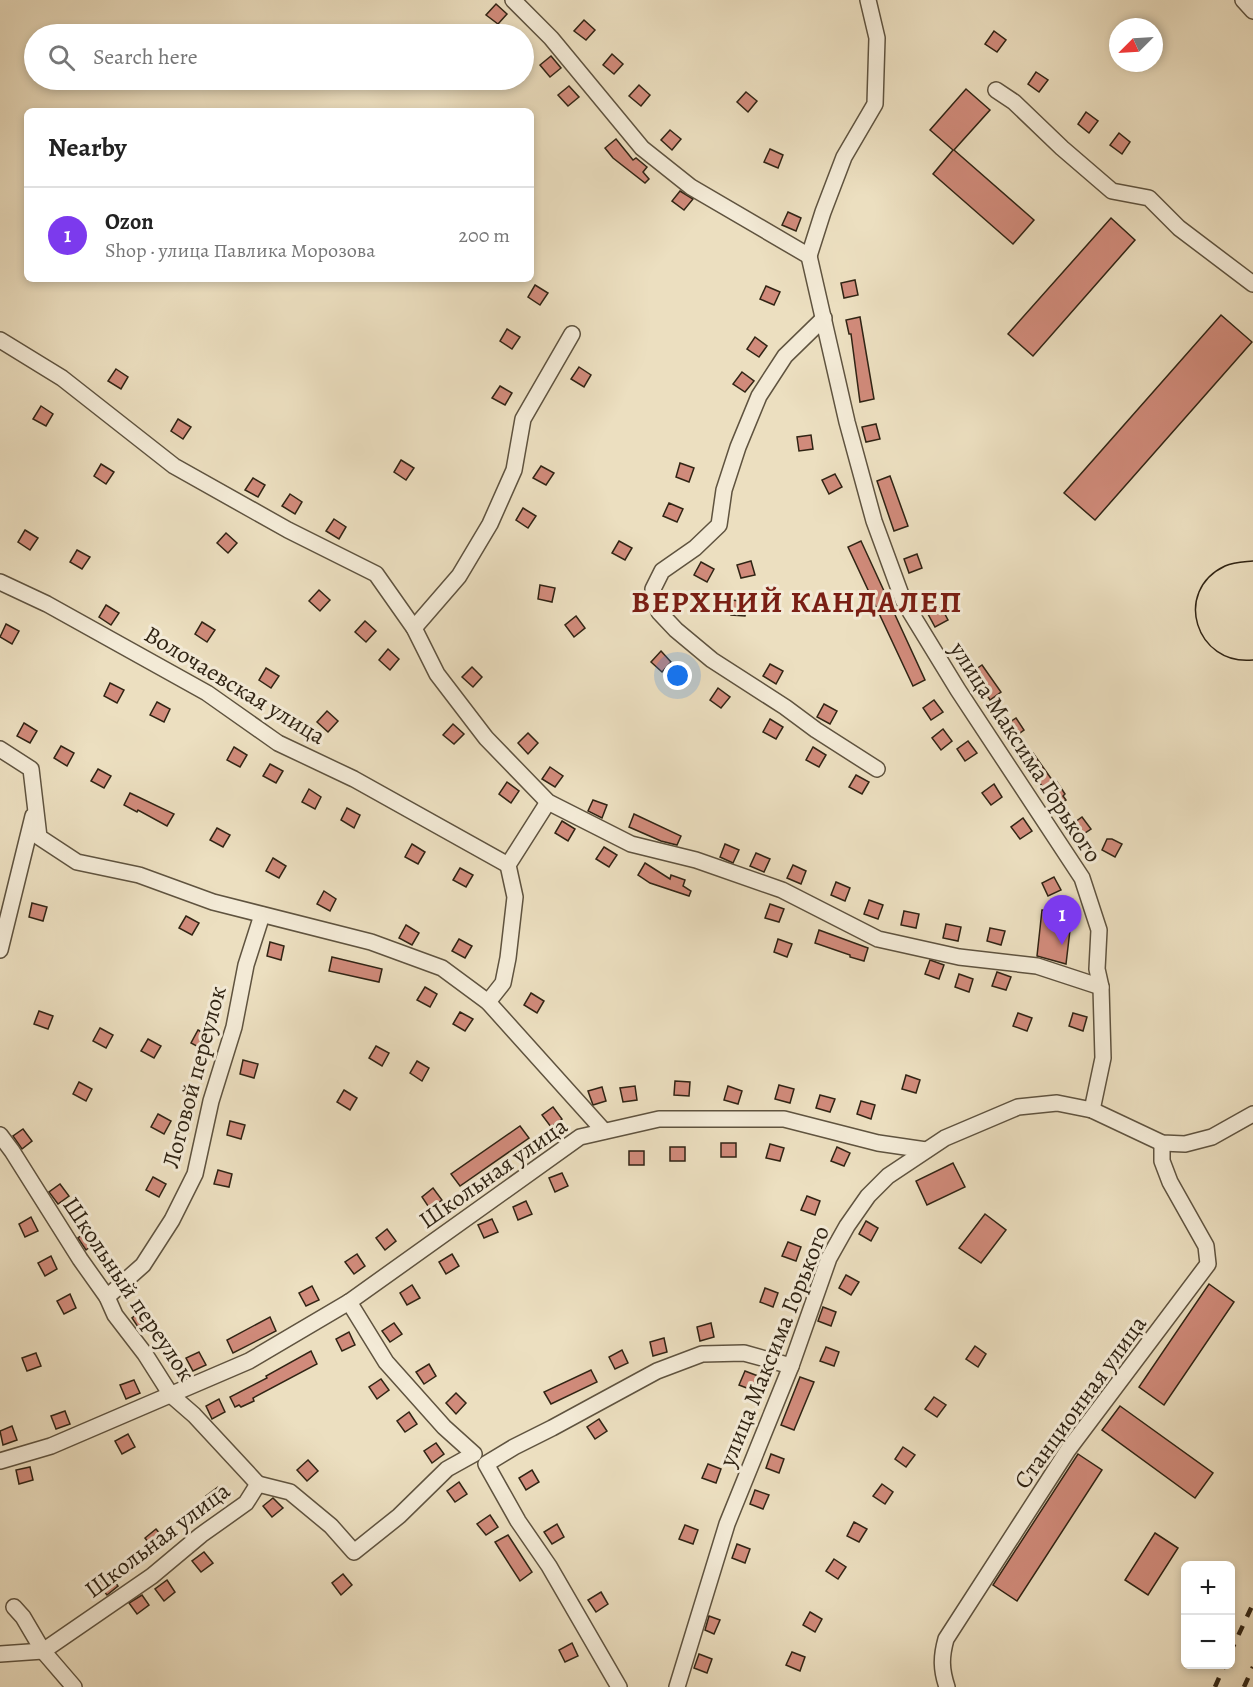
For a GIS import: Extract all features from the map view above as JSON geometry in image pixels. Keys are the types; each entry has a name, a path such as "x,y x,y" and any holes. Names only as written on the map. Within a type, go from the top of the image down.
{"street":[{"path":"513,0 551,38 642,148 691,187 809,256 844,157 875,104 877,38 868,0"},
{"path":"1243,0 1253,11"},
{"path":"996,90 1014,102 1112,191 1149,198 1179,228 1253,284"},
{"name":"улица Максима Горького","path":"809,256 847,422 874,521 903,600 958,690 1082,878 1099,930 1096,969 1101,987 1103,1058 1092,1110"},
{"path":"824,318 784,356 759,396 723,490 719,525 695,548 662,572 653,589 659,612 676,630 712,660 877,769"},
{"path":"414,628 459,576 490,524 514,470 523,419 572,334"},
{"path":"0,340 62,378 174,466 288,530 376,574 414,628 437,674 486,738 548,802 631,844 696,860 782,890 878,939 959,957 1037,966 1101,987"},
{"name":"Волочаевская улица","path":"0,582 76,620 207,693 279,743 354,779 508,865"},
{"path":"0,748 31,770 39,837 77,862 139,875 213,902 371,942 442,968 488,1002 604,1131"},
{"path":"488,1002 503,983 508,958 515,897 508,865 548,802"},
{"path":"0,950 36,805"},
{"name":"Логовой переулок","path":"107,1297 143,1264 172,1220 195,1173 211,1101 234,1028 246,965 262,915"},
{"name":"улица Максима Горького","path":"677,1687 727,1524 791,1366 829,1258 847,1226 868,1196 888,1176 945,1138 1018,1107 1057,1103 1092,1110 1162,1143 1185,1144 1212,1137 1253,1114"},
{"name":"Школьная улица","path":"0,1461 51,1446 249,1361 349,1302 580,1137 660,1119 784,1119 878,1143 926,1150"},
{"name":"Школьный переулок","path":"0,1135 107,1297 115,1315 145,1354 171,1395 194,1415 258,1484"},
{"name":"Станционная улица","path":"947,1687 941,1671 946,1639 1068,1450 1208,1264 1206,1246 1170,1182 1162,1161 1162,1143"},
{"path":"349,1302 386,1362 444,1427 486,1464 518,1521 549,1566 619,1687"},
{"path":"486,1464 657,1371 702,1354 744,1353 791,1366"},
{"name":"Школьная улица","path":"43,1651 152,1576 201,1535 246,1503 258,1484 290,1492 331,1526 354,1552 399,1516 447,1469 474,1454"},
{"path":"14,1607 23,1617 43,1651 74,1687"},
{"path":"0,1654 43,1651"}],"building":[{"path":"496,4 507,14 498,24 486,15"},
{"path":"584,20 595,30 586,40 574,31"},
{"path":"994,31 1006,40 997,52 985,44"},
{"path":"612,54 623,64 614,74 603,65"},
{"path":"551,56 561,68 550,77 540,65"},
{"path":"1036,72 1048,80 1039,92 1028,84"},
{"path":"639,85 650,95 641,106 629,96"},
{"path":"569,86 579,97 568,106 558,95"},
{"path":"966,89 990,110 954,150 1034,220 1013,244 933,174 953,150 930,130"},
{"path":"746,92 757,101 748,112 737,102"},
{"path":"1086,112 1098,121 1089,133 1078,124"},
{"path":"670,130 681,139 672,150 661,140"},
{"path":"1119,133 1130,142 1122,154 1110,145"},
{"path":"616,139 633,160 636,158 647,167 643,172 649,179 645,183 613,158 605,148"},
{"path":"770,149 783,155 778,168 764,162"},
{"path":"680,191 693,199 684,210 672,201"},
{"path":"788,212 801,218 796,231 782,225"},
{"path":"1111,218 1135,240 1033,356 1008,334"},
{"path":"855,280 858,295 844,298 841,283"},
{"path":"535,285 548,293 540,305 528,297"},
{"path":"766,286 780,292 774,305 760,299"},
{"path":"1221,315 1252,342 1095,520 1064,493"},
{"path":"860,317 874,399 860,402 851,334 849,334 846,320"},
{"path":"507,329 520,337 512,349 500,341"},
{"path":"755,337 767,346 759,357 747,349"},
{"path":"579,367 591,375 584,387 571,379"},
{"path":"116,369 128,377 121,389 108,381"},
{"path":"742,372 754,381 745,392 733,384"},
{"path":"500,386 512,393 505,405 492,398"},
{"path":"41,406 53,414 46,426 33,419"},
{"path":"178,419 191,427 183,439 171,431"},
{"path":"876,424 880,439 866,442 862,427"},
{"path":"811,435 813,449 799,451 797,437"},
{"path":"401,460 414,468 406,480 394,472"},
{"path":"680,463 694,468 689,482 676,477"},
{"path":"101,464 114,472 106,484 94,476"},
{"path":"541,466 554,473 546,485 533,478"},
{"path":"835,474 842,487 829,494 822,480"},
{"path":"890,476 908,526 894,531 877,481"},
{"path":"253,478 265,485 258,497 245,490"},
{"path":"290,494 302,502 295,514 282,506"},
{"path":"669,503 683,509 677,522 663,516"},
{"path":"523,508 536,516 528,528 516,520"},
{"path":"334,519 346,527 339,539 326,531"},
{"path":"25,530 38,538 30,550 18,542"},
{"path":"226,533 237,543 228,553 217,543"},
{"path":"619,541 632,548 625,560 612,553"},
{"path":"861,541 925,680 913,686 848,547"},
{"path":"77,550 90,557 82,569 70,562"},
{"path":"917,554 922,568 909,573 904,559"},
{"path":"751,561 755,575 741,578 737,565"},
{"path":"701,562 714,569 707,582 694,575"},
{"path":"540,585 555,588 552,602 538,599"},
{"path":"319,590 330,600 320,611 309,601"},
{"path":"732,600 747,602 745,616 731,615"},
{"path":"106,605 119,613 111,625 99,617"},
{"path":"941,607 948,620 935,627 928,614"},
{"path":"576,616 585,628 574,637 565,625"},
{"path":"365,621 376,631 366,642 355,632"},
{"path":"202,622 215,630 207,642 195,634"},
{"path":"6,624 19,631 12,644 0,637"},
{"path":"388,649 399,659 390,670 379,660"},
{"path":"661,651 671,662 662,672 651,662"},
{"path":"770,664 783,671 776,684 763,676"},
{"path":"982,665 1001,692 990,700 972,672"},
{"path":"472,667 482,677 473,687 462,677"},
{"path":"266,668 279,676 271,688 259,680"},
{"path":"110,683 124,690 117,703 104,696"},
{"path":"718,688 730,697 721,708 710,700"},
{"path":"934,700 943,712 931,720 923,708"},
{"path":"157,702 170,709 164,722 150,715"},
{"path":"824,704 837,711 830,724 817,717"},
{"path":"327,711 338,721 328,732 317,722"},
{"path":"1016,718 1024,730 1013,738 1004,726"},
{"path":"770,719 783,727 776,739 763,732"},
{"path":"24,723 37,731 30,743 17,736"},
{"path":"453,724 464,734 454,744 443,735"},
{"path":"943,729 952,741 941,750 932,738"},
{"path":"528,733 538,743 528,754 518,743"},
{"path":"968,741 977,753 965,761 957,749"},
{"path":"61,746 74,753 67,766 54,758"},
{"path":"234,747 247,755 240,767 227,760"},
{"path":"813,747 826,755 819,767 806,760"},
{"path":"1033,753 1065,794 1063,796 1066,800 1056,806 1032,772 1030,773 1021,761"},
{"path":"270,764 283,771 276,783 263,776"},
{"path":"550,767 563,776 555,787 542,779"},
{"path":"98,769 111,776 104,788 91,781"},
{"path":"856,775 869,782 862,794 849,787"},
{"path":"507,782 519,791 511,803 499,794"},
{"path":"994,784 1002,797 991,805 982,793"},
{"path":"309,789 321,797 315,809 302,802"},
{"path":"130,793 174,814 167,826 124,805"},
{"path":"593,800 607,805 602,818 588,811"},
{"path":"347,808 360,815 354,828 341,820"},
{"path":"634,814 681,836 677,845 661,841 629,827"},
{"path":"1082,817 1091,829 1079,837 1071,825"},
{"path":"1023,818 1032,831 1020,839 1011,827"},
{"path":"562,821 575,829 568,841 555,833"},
{"path":"217,828 230,835 223,847 210,840"},
{"path":"1107,839 1122,844 1115,857 1102,850"},
{"path":"412,844 425,852 418,864 405,857"},
{"path":"725,844 739,850 733,863 720,857"},
{"path":"604,847 617,855 609,867 596,859"},
{"path":"756,853 770,859 764,872 750,866"},
{"path":"273,858 286,866 279,878 266,871"},
{"path":"645,863 670,879 671,875 685,880 683,886 691,891 689,896 650,883 638,875"},
{"path":"793,865 806,871 801,884 787,878"},
{"path":"460,868 473,875 466,887 453,880"},
{"path":"1054,877 1061,890 1048,896 1042,883"},
{"path":"836,882 850,888 845,901 831,895"},
{"path":"324,891 336,899 330,911 317,904"},
{"path":"869,900 883,905 878,919 864,914"},
{"path":"32,903 47,907 43,921 29,917"},
{"path":"770,904 784,909 779,922 765,918"},
{"path":"1042,910 1072,913 1066,964 1037,956"},
{"path":"904,911 919,914 916,928 901,925"},
{"path":"186,916 199,923 192,935 179,928"},
{"path":"946,924 961,927 958,941 943,938"},
{"path":"406,925 419,933 412,945 399,938"},
{"path":"990,928 1005,931 1001,945 987,941"},
{"path":"819,930 868,948 864,961 815,943"},
{"path":"459,939 472,946 465,958 452,951"},
{"path":"778,939 792,944 787,957 774,952"},
{"path":"270,942 284,946 281,960 267,956"},
{"path":"332,957 382,969 379,982 329,971"},
{"path":"930,960 944,965 939,979 925,974"},
{"path":"997,972 1011,977 1006,990 992,986"},
{"path":"959,974 973,979 969,992 955,987"},
{"path":"425,987 437,994 430,1007 417,1000"},
{"path":"531,993 544,1001 537,1013 524,1005"},
{"path":"39,1011 53,1016 48,1029 34,1024"},
{"path":"460,1012 473,1019 465,1031 453,1024"},
{"path":"1018,1013 1032,1018 1027,1031 1013,1026"},
{"path":"1073,1013 1087,1017 1083,1031 1069,1026"},
{"path":"100,1028 113,1035 106,1048 93,1041"},
{"path":"198,1030 211,1037 204,1050 191,1043"},
{"path":"148,1039 161,1046 154,1058 141,1051"},
{"path":"376,1046 389,1053 382,1066 369,1058"},
{"path":"243,1060 258,1064 254,1078 240,1074"},
{"path":"417,1061 429,1068 422,1081 410,1073"},
{"path":"906,1075 920,1080 916,1093 902,1089"},
{"path":"675,1081 690,1082 689,1096 674,1095"},
{"path":"79,1082 92,1089 86,1101 73,1094"},
{"path":"779,1085 794,1089 790,1103 775,1099"},
{"path":"635,1086 637,1100 623,1102 620,1088"},
{"path":"728,1086 742,1091 738,1104 724,1100"},
{"path":"602,1087 606,1101 593,1105 588,1091"},
{"path":"344,1090 357,1098 350,1110 337,1102"},
{"path":"820,1095 835,1099 830,1112 816,1108"},
{"path":"861,1101 875,1105 871,1119 857,1114"},
{"path":"553,1107 562,1119 551,1127 542,1115"},
{"path":"158,1114 171,1121 164,1134 151,1127"},
{"path":"230,1121 245,1125 241,1139 227,1135"},
{"path":"520,1126 529,1138 460,1186 451,1174"},
{"path":"23,1129 32,1141 22,1149 13,1136"},
{"path":"721,1143 736,1143 736,1157 721,1157"},
{"path":"770,1144 784,1148 780,1161 766,1158"},
{"path":"670,1147 685,1147 685,1161 670,1161"},
{"path":"837,1147 850,1153 844,1166 831,1161"},
{"path":"629,1151 644,1151 644,1165 629,1165"},
{"path":"953,1163 965,1187 927,1205 916,1181"},
{"path":"218,1170 232,1174 229,1187 214,1184"},
{"path":"562,1173 568,1186 555,1192 549,1178"},
{"path":"153,1177 166,1184 159,1197 146,1190"},
{"path":"60,1184 69,1196 58,1204 49,1192"},
{"path":"433,1188 442,1200 430,1209 422,1197"},
{"path":"807,1196 820,1201 815,1215 801,1210"},
{"path":"526,1201 532,1214 518,1220 513,1207"},
{"path":"985,1214 1006,1230 981,1263 959,1248"},
{"path":"31,1217 38,1231 25,1237 19,1224"},
{"path":"492,1219 498,1232 484,1238 478,1225"},
{"path":"866,1221 878,1228 871,1241 859,1234"},
{"path":"387,1229 396,1241 385,1250 376,1238"},
{"path":"87,1231 96,1242 86,1250 78,1238"},
{"path":"788,1242 801,1247 796,1261 782,1256"},
{"path":"357,1254 365,1266 354,1274 345,1262"},
{"path":"452,1254 459,1266 446,1274 439,1262"},
{"path":"51,1256 57,1269 45,1276 38,1263"},
{"path":"846,1275 859,1282 851,1295 839,1288"},
{"path":"1209,1284 1234,1302 1164,1405 1139,1387"},
{"path":"412,1285 420,1298 407,1305 400,1293"},
{"path":"312,1286 319,1300 306,1306 299,1293"},
{"path":"765,1288 778,1293 773,1307 760,1302"},
{"path":"70,1294 76,1308 64,1314 57,1301"},
{"path":"823,1307 836,1312 831,1326 818,1321"},
{"path":"143,1309 152,1321 140,1330 132,1318"},
{"path":"270,1317 276,1331 233,1353 227,1340"},
{"path":"394,1323 402,1334 390,1342 382,1331"},
{"path":"711,1323 714,1337 700,1341 697,1327"},
{"path":"349,1332 355,1345 342,1351 336,1339"},
{"path":"664,1338 667,1352 653,1356 650,1342"},
{"path":"975,1346 986,1354 978,1367 966,1359"},
{"path":"826,1347 839,1352 834,1366 820,1361"},
{"path":"622,1350 628,1363 615,1369 609,1357"},
{"path":"311,1351 317,1364 253,1398 254,1401 241,1407 239,1405 235,1407 230,1397"},
{"path":"199,1352 206,1365 193,1371 186,1358"},
{"path":"36,1353 41,1366 27,1371 22,1358"},
{"path":"429,1364 436,1376 424,1384 416,1372"},
{"path":"591,1370 597,1382 551,1404 544,1392"},
{"path":"745,1371 758,1376 752,1390 739,1385"},
{"path":"800,1377 814,1382 794,1430 781,1425"},
{"path":"381,1379 389,1390 377,1399 369,1387"},
{"path":"134,1380 140,1393 126,1399 120,1385"},
{"path":"456,1393 466,1403 456,1414 446,1403"},
{"path":"934,1397 946,1405 937,1417 925,1409"},
{"path":"219,1399 225,1412 212,1419 206,1406"},
{"path":"1120,1406 1213,1473 1195,1498 1102,1430"},
{"path":"65,1411 70,1424 56,1429 51,1416"},
{"path":"409,1412 417,1424 405,1432 397,1421"},
{"path":"599,1419 607,1431 595,1439 587,1427"},
{"path":"12,1426 17,1440 3,1445 0,1431"},
{"path":"128,1434 135,1447 122,1454 115,1441"},
{"path":"436,1443 444,1454 432,1463 424,1451"},
{"path":"903,1447 915,1455 906,1467 895,1459"},
{"path":"771,1454 784,1459 779,1473 766,1468"},
{"path":"1078,1454 1102,1470 1017,1601 993,1585"},
{"path":"308,1460 318,1471 307,1481 297,1470"},
{"path":"708,1464 721,1469 716,1483 702,1478"},
{"path":"30,1467 33,1480 19,1484 16,1470"},
{"path":"532,1470 539,1482 526,1490 519,1478"},
{"path":"459,1482 467,1494 455,1502 447,1491"},
{"path":"882,1484 893,1492 885,1504 873,1496"},
{"path":"218,1487 227,1498 215,1507 206,1496"},
{"path":"755,1490 769,1495 763,1509 750,1504"},
{"path":"273,1498 283,1508 272,1517 263,1506"},
{"path":"490,1515 498,1527 486,1535 477,1524"},
{"path":"854,1522 867,1529 859,1542 847,1536"},
{"path":"557,1524 564,1537 552,1544 544,1532"},
{"path":"685,1525 698,1530 693,1544 679,1539"},
{"path":"156,1529 165,1540 154,1549 145,1538"},
{"path":"1155,1533 1178,1548 1148,1595 1125,1580"},
{"path":"508,1535 532,1572 520,1581 495,1542"},
{"path":"737,1544 750,1549 745,1563 732,1558"},
{"path":"204,1552 213,1563 201,1572 192,1561"},
{"path":"834,1559 846,1567 838,1579 826,1571"},
{"path":"343,1574 352,1585 341,1595 332,1583"},
{"path":"110,1575 118,1586 107,1595 98,1584"},
{"path":"167,1580 175,1592 164,1601 155,1589"},
{"path":"601,1592 608,1604 596,1612 588,1600"},
{"path":"142,1595 149,1605 137,1614 129,1603"},
{"path":"810,1612 822,1619 815,1632 803,1625"},
{"path":"709,1616 720,1620 714,1634 705,1630"},
{"path":"572,1643 578,1656 565,1662 559,1650"},
{"path":"792,1652 805,1657 800,1671 786,1665"},
{"path":"699,1654 712,1659 707,1673 694,1668"}],"tram line":[{"path":"1253,561 1225,566 1209,577 1199,592 1196,608 1198,625 1205,639 1217,651 1233,659 1253,660"}],"railway":[{"path":"1235,1642 1253,1604"},
{"path":"1244,1687 1253,1667"},
{"path":"1215,1687 1223,1669"}],"place":[{"name":"Ozon","path":"1062,945"}],"district":[{"name":"ВЕРХНИЙ КАНДАЛЕП","path":"797,602"}]}
